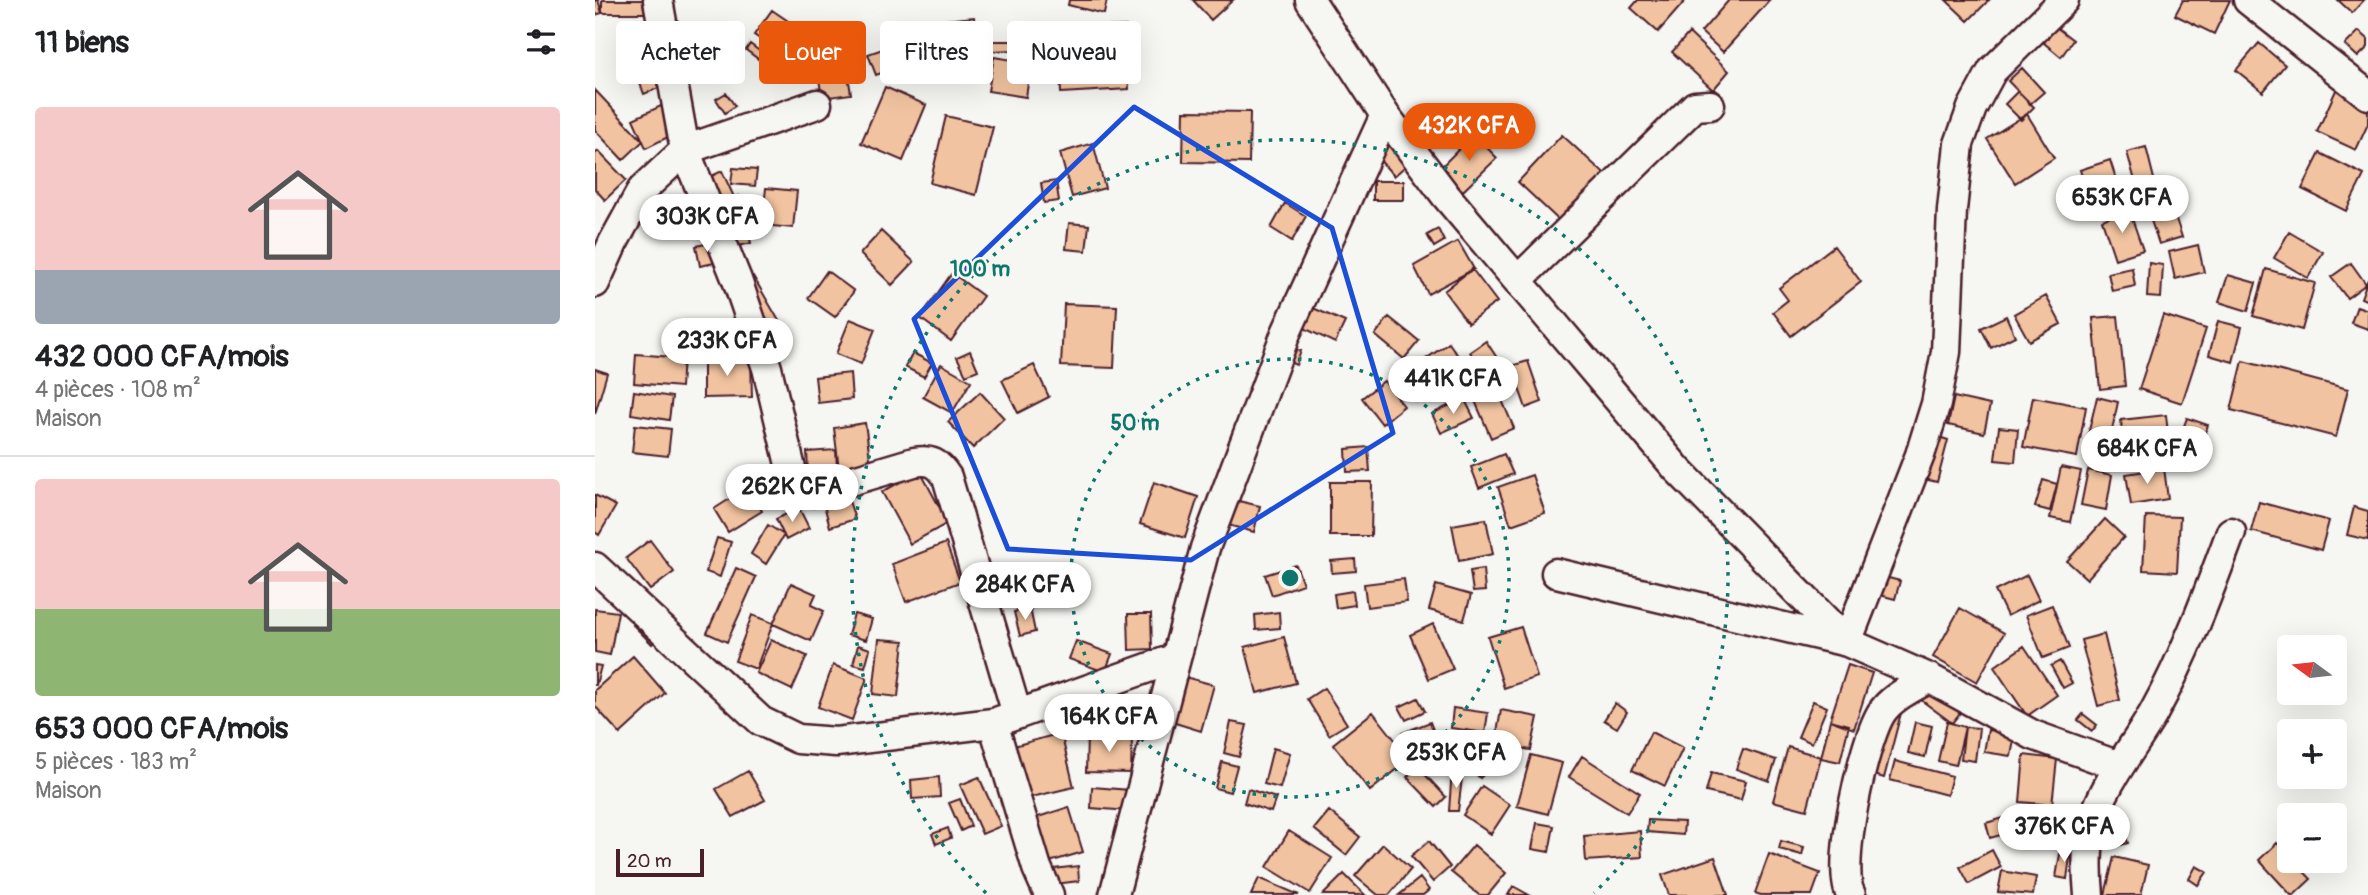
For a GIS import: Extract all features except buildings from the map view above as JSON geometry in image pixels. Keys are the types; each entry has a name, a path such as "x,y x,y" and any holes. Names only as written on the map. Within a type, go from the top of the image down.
{"street":[{"path":"657,0 685,150 737,280 767,368 792,473 800,489 813,492 829,489 927,460 939,465 947,477 1005,719 1037,868 1049,895"},
{"path":"1310,0 1385,115 1447,196 1677,469 1847,642"},
{"path":"1847,642 1920,455 1936,404 1946,352 1952,210 1959,144 1972,108 1992,71 2064,0"},
{"path":"2248,0 2368,95"},
{"path":"595,284 613,243 642,190 685,150 817,104"},
{"path":"1518,280 1696,106 1710,105"},
{"path":"1114,895 1205,548 1286,332 1385,115"},
{"path":"2089,895 2087,875 2092,821 2119,766 2153,714 2199,619 2231,532"},
{"path":"595,567 761,721 798,738 836,742 1005,719 1176,659"},
{"path":"1556,573 1847,642 1929,678 2033,735 2119,766"},
{"path":"1851,895 1846,869 1851,817 1880,715 1896,698 1929,678"}],"highlighted area":[{"path":"1134,107 1332,228 1393,433 1191,560 1008,549 914,319"}]}
